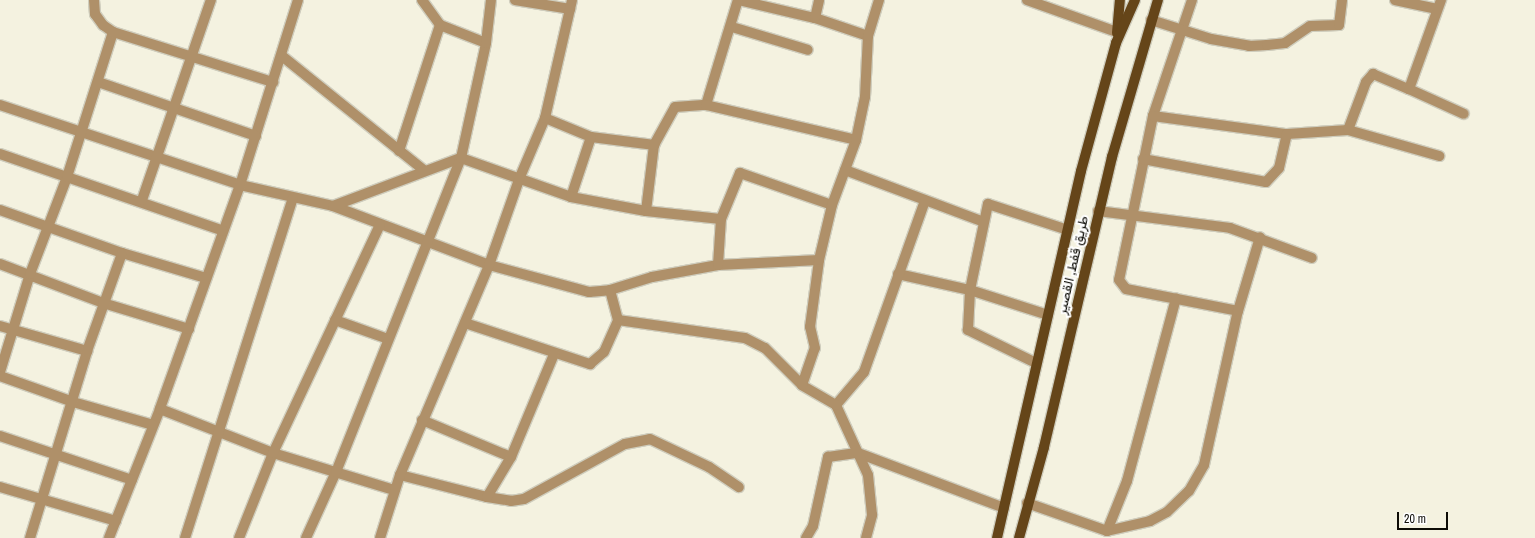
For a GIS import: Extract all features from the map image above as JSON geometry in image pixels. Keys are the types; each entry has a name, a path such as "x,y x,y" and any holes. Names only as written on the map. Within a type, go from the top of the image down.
{"main road":[{"name":"طريق قفط, القصير","path":"998,538 1036,363 1068,230 1116,43 1120,0"},
{"name":"طريق قفط, القصير","path":"1116,43 1135,0"},
{"name":"طريق قفط, القصير","path":"1019,538 1027,503 1044,447 1098,211 1151,20 1158,0"}],"street":[{"path":"94,0 95,14 103,25 113,32 194,56 273,82"},
{"path":"142,200 174,107 194,56 211,0"},
{"path":"109,538 160,409 240,185 282,56 298,0"},
{"path":"422,0 440,25 486,43"},
{"path":"306,538 336,472 427,240 461,158 486,43 491,0"},
{"path":"380,538 394,490 422,420 489,265 520,177 545,118 571,4 515,0"},
{"path":"706,104 732,27 738,0 815,18 868,36"},
{"path":"815,18 819,0"},
{"path":"802,385 815,348 810,327 819,260 832,205 856,140 865,97 868,36 879,0"},
{"path":"1027,0 1117,32"},
{"path":"1192,0 1153,116 1120,272 1121,286 1238,310"},
{"path":"1151,20 1181,30 1249,46 1285,43 1310,26 1339,25 1342,0"},
{"path":"1395,0 1439,5 1409,89"},
{"path":"399,150 440,25"},
{"path":"732,27 808,50"},
{"path":"0,372 30,274 67,177 113,32"},
{"path":"282,56 424,170"},
{"path":"1348,130 1366,82 1373,74 1464,114"},
{"path":"98,82 256,136"},
{"path":"646,211 654,145 675,107 706,104 856,140"},
{"path":"0,106 240,185 333,206 380,225 427,240 489,265 570,289 610,290 652,277 718,265 819,260"},
{"path":"1153,116 1287,134 1348,130 1439,156"},
{"path":"545,118 592,137 654,145"},
{"path":"1143,159 1266,182 1279,168 1287,134"},
{"path":"571,197 592,137"},
{"path":"0,154 67,177 142,200 223,231"},
{"path":"333,206 424,170 461,158 520,177 571,197 646,211 721,219"},
{"path":"846,170 984,222"},
{"path":"718,265 721,219 740,173 832,205"},
{"path":"185,538 293,198"},
{"path":"836,405 864,372 925,201"},
{"path":"1036,363 968,330 970,290 988,204 1068,230"},
{"path":"0,210 122,253 206,278"},
{"path":"1098,211 1230,228 1260,237 1312,258"},
{"path":"239,538 273,453 380,225"},
{"path":"1027,503 1107,531 1150,521 1167,512 1189,491 1204,465 1238,310 1260,237"},
{"path":"30,538 44,498 87,352 103,303 122,253"},
{"path":"0,264 30,274 103,303 189,329"},
{"path":"898,274 970,290 1048,315"},
{"path":"465,323 554,354 590,364 604,352 618,320 610,290"},
{"path":"1107,531 1127,481 1176,298"},
{"path":"335,320 388,339"},
{"path":"618,320 722,332 744,338 765,348 802,385 836,405 868,475 872,497 872,515 866,538"},
{"path":"0,326 87,352"},
{"path":"488,497 511,457 554,354"},
{"path":"0,376 73,402 153,425"},
{"path":"160,409 220,431 273,453 394,490"},
{"path":"422,420 511,457"},
{"path":"0,436 57,453 132,480"},
{"path":"400,475 510,501 538,494 640,439 650,439 702,464 739,487"},
{"path":"806,538 813,526 826,458 858,453 1004,508"},
{"path":"0,487 44,498 116,521"}]}
